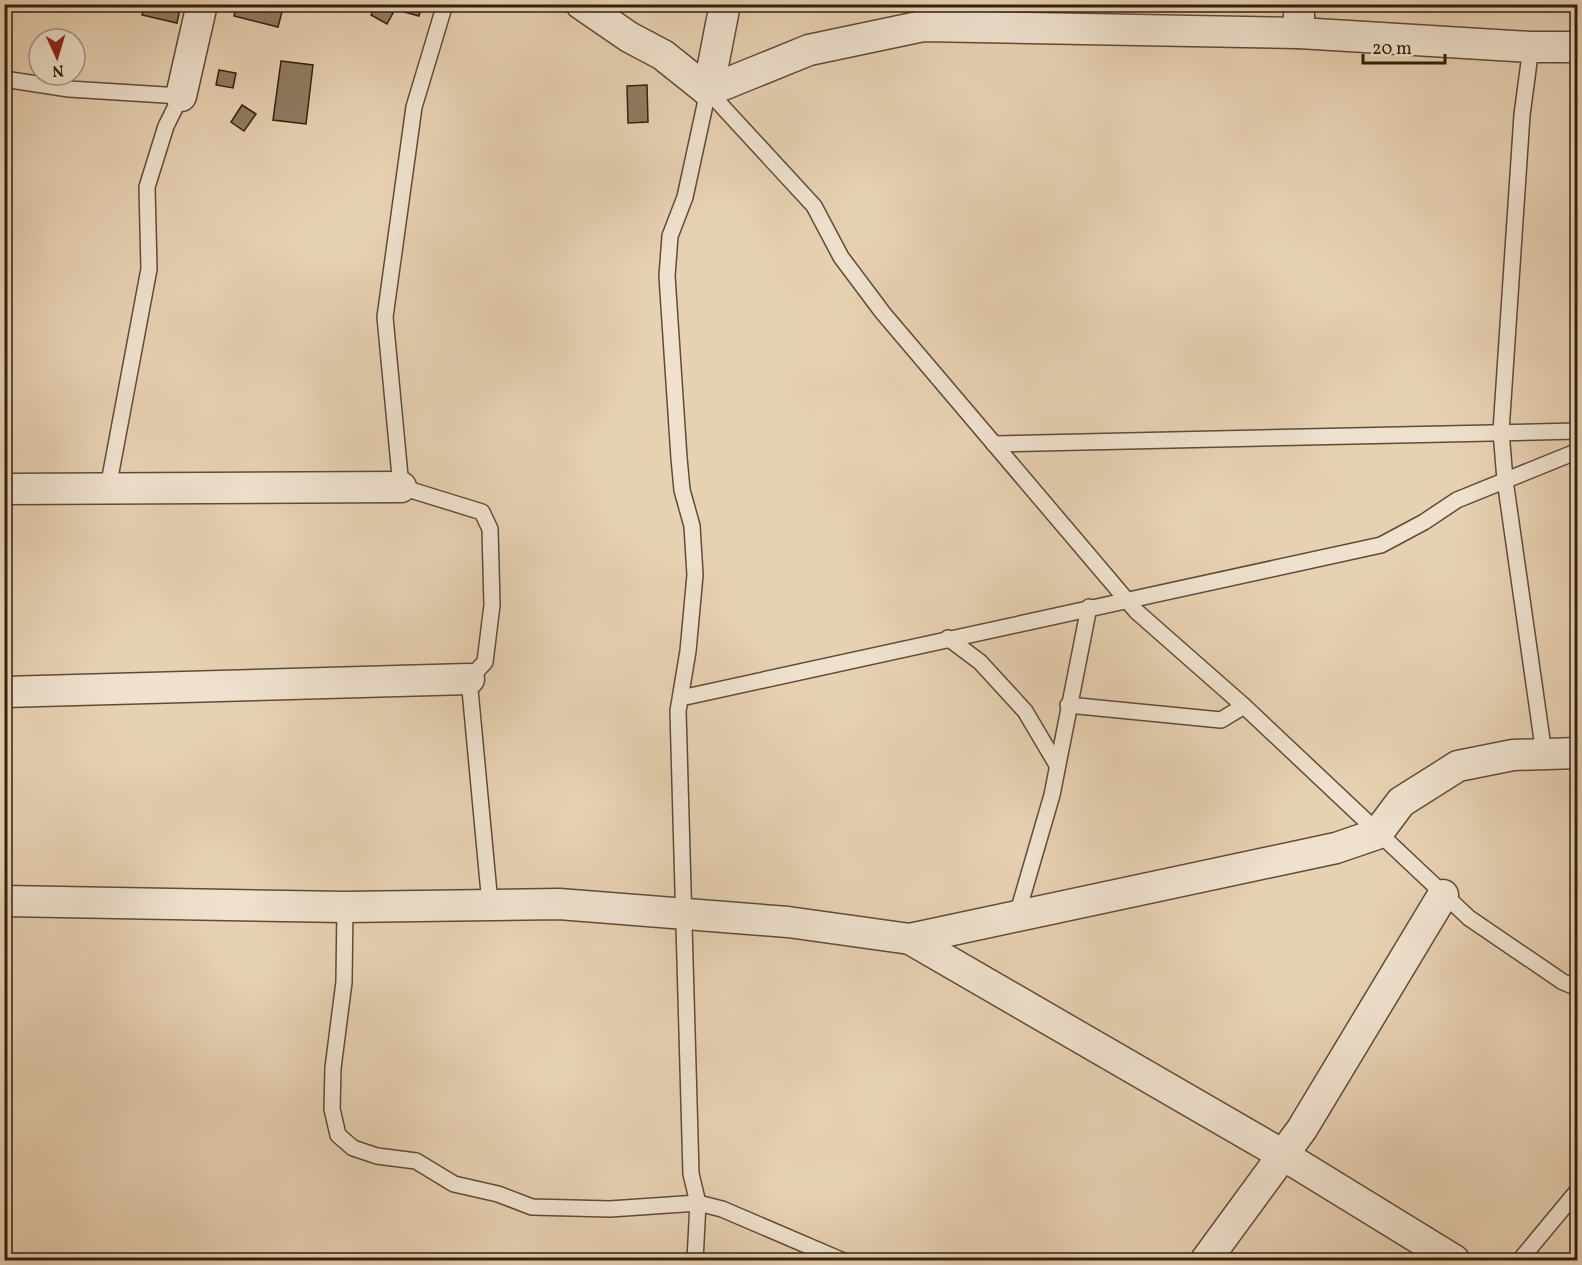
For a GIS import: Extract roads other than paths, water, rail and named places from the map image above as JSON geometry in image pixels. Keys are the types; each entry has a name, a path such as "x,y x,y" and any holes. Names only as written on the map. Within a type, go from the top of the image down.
{"street":[{"path":"181,96 201,4"},
{"path":"581,4 629,37 663,55 708,91"},
{"path":"708,91 725,4"},
{"path":"708,91 809,50 923,26 1299,19 1531,46 1578,47"},
{"path":"4,489 401,487"},
{"path":"4,692 469,680"},
{"path":"4,901 345,907 559,904 788,922 910,939 1336,848 1377,834 1401,802 1458,766 1513,755 1578,753"},
{"path":"1206,1260 1302,1129 1443,895"},
{"path":"910,939 1283,1155 1454,1260"}],"lane":[{"path":"445,4 414,107 385,317 401,487 482,512 490,529 492,606 488,652 485,662 469,680 490,904"},
{"path":"1531,46 1522,115 1501,431 1505,480 1544,754"},
{"path":"4,79 69,89 181,96 166,126 147,187 148,269 108,488"},
{"path":"708,91 814,206 841,257 883,313 1127,600 1244,706 1377,834 1469,918 1563,982 1578,988"},
{"path":"695,1260 698,1203 691,1174 678,711 696,575 692,526 682,490 667,276 670,236 685,197 708,91"},
{"path":"994,444 1578,431"},
{"path":"681,698 1381,545 1424,522 1457,500 1578,451"},
{"path":"1017,915 1042,836 1089,607"},
{"path":"948,638 980,662 1025,711 1057,765"},
{"path":"1068,705 1221,720 1244,706"},
{"path":"345,907 344,982 333,1068 332,1109 338,1135 353,1148 377,1156 416,1161 454,1184 498,1194 532,1207 610,1209 698,1203 722,1209 841,1260"},
{"path":"1520,1260 1578,1190"}]}
